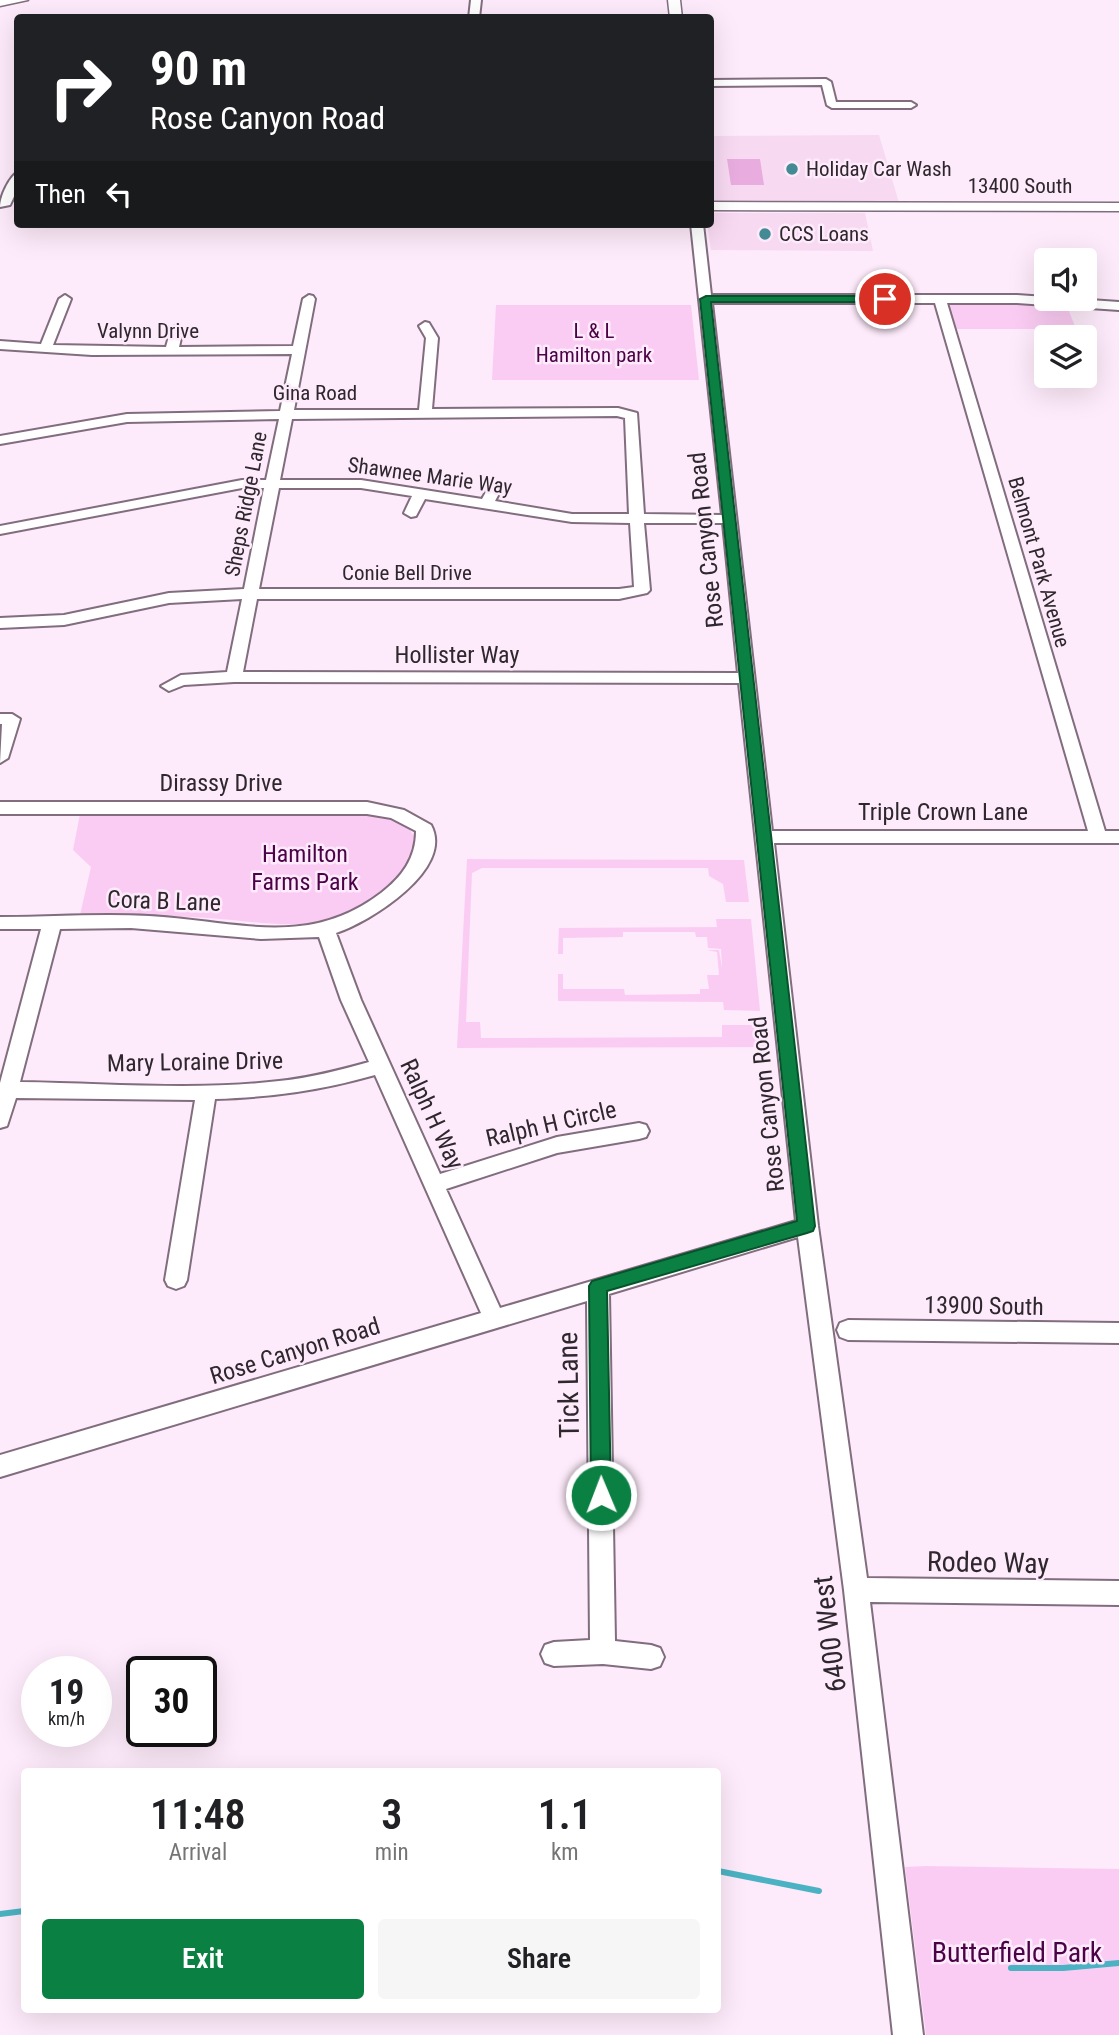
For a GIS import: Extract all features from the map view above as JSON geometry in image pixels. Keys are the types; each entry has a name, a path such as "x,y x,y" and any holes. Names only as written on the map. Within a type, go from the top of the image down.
{"main road":[{"name":"13400 South","path":"714,206 1119,207"}],"street":[{"path":"714,83 826,82 832,105 911,105"},
{"path":"2,205 14,182"},
{"name":"Rose Canyon Road","path":"0,1466 807,1226 697,228"},
{"path":"46,346 65,299"},
{"name":"Sheps Ridge Lane","path":"234,677 309,299"},
{"path":"706,299 1024,299 1119,306"},
{"name":"Belmont Park Avenue","path":"940,299 1098,837"},
{"path":"425,326 432,338 425,414"},
{"path":"171,351 177,329"},
{"name":"Valynn Drive","path":"0,345 92,351 297,350"},
{"name":"Gina Road","path":"0,440 127,418 604,412 632,416"},
{"name":"Conie Bell Drive","path":"0,624 64,620 169,598 250,594 619,594 642,590 635,519 630,425 632,416"},
{"name":"Shawnee Marie Way","path":"0,530 242,484 271,483 361,484 572,518 731,519"},
{"path":"487,504 496,486"},
{"path":"411,513 420,494"},
{"name":"Hollister Way","path":"169,686 181,680 234,677 746,678"},
{"path":"0,719 12,719 0,758"},
{"name":"Dirassy Drive","path":"0,808 367,807 396,812 414,820 425,829 428,841 424,856 383,902 342,925 326,930"},
{"name":"Triple Crown Lane","path":"766,837 1119,837"},
{"name":"Cora B Lane","path":"0,923 148,922 273,932 326,930"},
{"path":"0,1120 52,924"},
{"name":"Ralph H Way","path":"326,930 351,1000 494,1318"},
{"name":"Mary Loraine Drive","path":"8,1090 206,1092 279,1089 330,1080 381,1066"},
{"path":"176,1280 206,1092"},
{"name":"Ralph H Circle","path":"436,1184 557,1145 639,1131"},
{"name":"6400 West","path":"807,1226 856,1590 908,2035"},
{"name":"Tick Lane","path":"598,1286 603,1652"},
{"name":"13900 South","path":"848,1330 1119,1333"},
{"name":"Rodeo Way","path":"856,1590 1119,1593"},
{"path":"554,1654 603,1652 651,1657"}],"shaded area":[{"path":"879,135 899,203 714,201 714,136"},
{"path":"714,213 865,213 873,251 711,250 708,228 714,228"}],"green space":[{"path":"955,303 1034,304 1034,311 1069,311 1074,325 1034,325 1034,329 954,329 948,306"},
{"name":"L & L Hamilton park","path":"496,305 691,305 699,380 492,380"},
{"name":"Hamilton Farms Park","path":"80,814 381,814 400,822 412,832 416,844 414,856 407,868 384,892 356,910 318,922 284,924 192,917 80,915 91,867 73,850"},
{"path":"467,859 744,860 749,902 726,902 723,884 709,876 708,868 482,868 472,873 466,1022 480,1022 481,1038 722,1037 722,1025 762,1025 764,1047 457,1048"},
{"path":"716,919 751,919 760,1011 724,1010 723,1002 558,1001 558,974 563,974 563,989 624,989 625,995 700,994 700,989 709,989 707,975 719,975 717,952 707,950 719,950 722,968 721,949 708,948 707,937 696,937 695,932 623,932 623,937 563,938 563,954 558,954 559,928 717,927"},
{"name":"Butterfield Park","path":"905,1867 1119,1869 1119,2035 926,2035"}],"building":[{"path":"727,159 760,159 764,185 731,185"}],"waterway":[{"path":"721,1872 819,1891"},
{"path":"0,1914 21,1911"},
{"path":"1011,1968 1063,1968 1119,1963"}],"place":[{"name":"Holiday Car Wash","path":"792,169"},
{"name":"CCS Loans","path":"765,234"}],"route":[{"path":"601,1495 598,1286 807,1226 706,299 885,299"}]}
